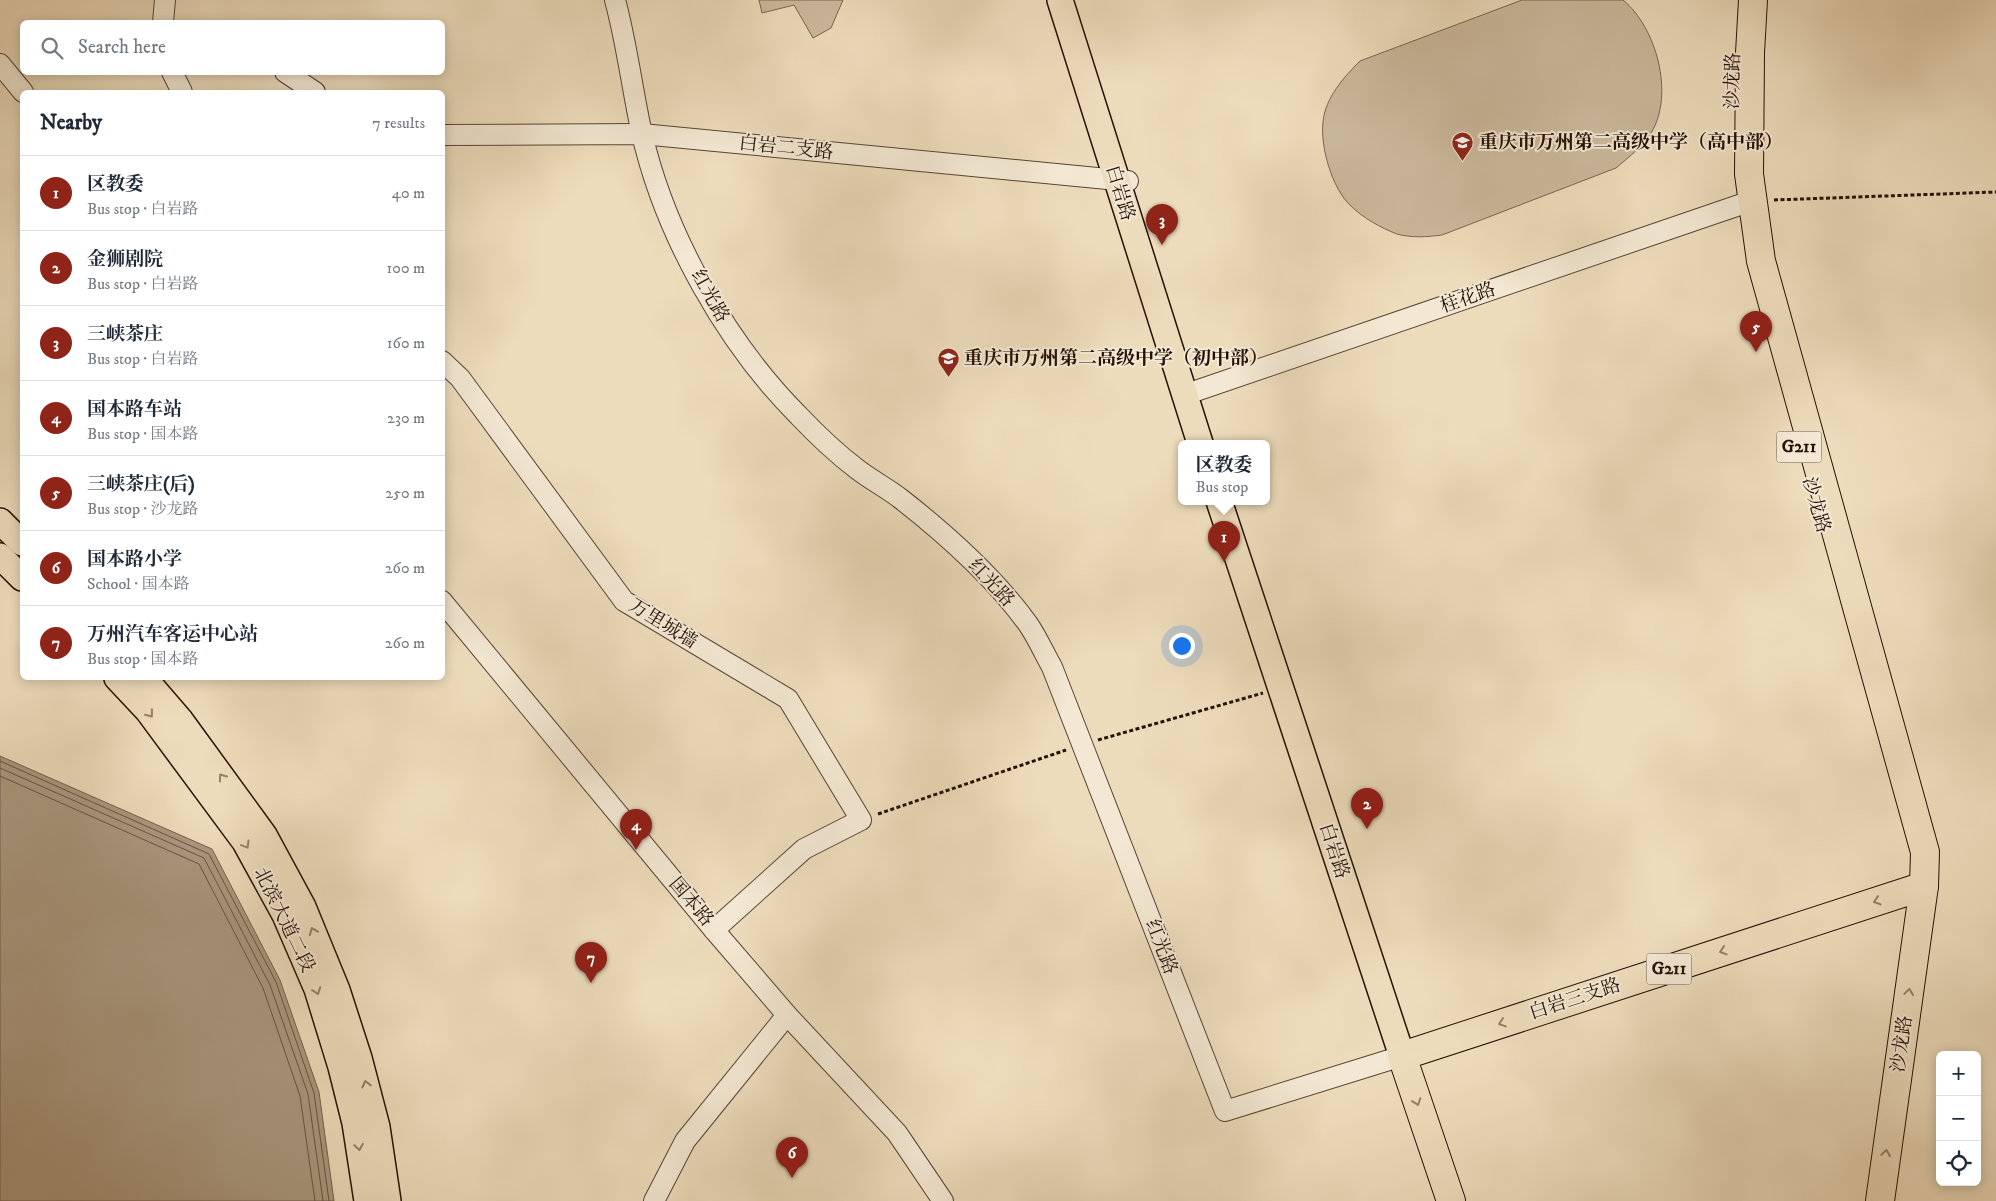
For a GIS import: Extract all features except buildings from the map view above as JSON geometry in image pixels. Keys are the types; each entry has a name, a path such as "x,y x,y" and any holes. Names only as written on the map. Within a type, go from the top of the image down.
{"highway":[{"name":"沙龙路","path":"1736,0 1732,161 1762,261 1925,852 1924,886 1880,1201"},
{"name":"沙龙路","path":"1744,203 1753,0"},
{"name":"白岩三支路","path":"1408,1053 1924,886"},
{"name":"白岩路","path":"1408,1053 1451,1201"}],"main road":[{"name":"白岩路","path":"1060,0 1122,181 1189,393 1199,440"},
{"name":"白岩路","path":"1072,0 1122,181"},
{"name":"白岩路","path":"1189,393 1210,440"},
{"name":"白岩路","path":"1219,505 1408,1053"},
{"name":"白岩路","path":"1231,505 1408,1053"},
{"path":"0,521 20,542"},
{"path":"0,556 20,576"},
{"name":"北滨大道二段","path":"119,680 148,711 245,842 285,915 317,989 341,1067 355,1123 367,1201"},
{"name":"北滨大道二段","path":"146,680 182,721 264,835 303,907 337,990 360,1058 377,1127 388,1201"}],"street":[{"path":"163,20 165,0"},
{"name":"红光路","path":"615,0 624,31 642,134 656,182 680,239 707,293 739,345 797,415 857,469 901,499 952,541 999,589 1029,625 1047,659 1082,744 1226,1111"},
{"path":"0,64 21,90"},
{"path":"174,75 181,90"},
{"path":"290,75 312,90"},
{"name":"白岩二支路","path":"445,134 642,134 1122,181"},
{"name":"桂花路","path":"1189,393 1744,203"},
{"name":"万里城墙","path":"445,364 460,378 624,601 788,699 860,820"},
{"name":"国本路","path":"445,604 714,930 787,1015 897,1133 943,1201"},
{"path":"714,930 804,849 860,820"},
{"path":"654,1201 685,1141 787,1015"},
{"name":"白岩三支路","path":"1226,1111 1408,1053"}],"path":[{"path":"1744,203 1996,192"},
{"path":"860,820 1082,744 1266,692"}],"shaded area":[{"path":"759,0 843,0 831,28 813,38 794,5 762,13"},
{"name":"重庆市万州第二高级中学（高中部）","path":"1522,0 1623,0 1635,12 1653,44 1661,81 1661,100 1658,117 1651,133 1635,152 1616,168 1442,235 1419,237 1397,234 1361,215 1351,206 1338,189 1329,167 1323,143 1325,113 1336,88 1360,61"}],"water":[{"path":"0,756 212,849 280,980 319,1092 334,1201 0,1201"}],"place":[{"name":"重庆市万州第二高级中学（高中部）","path":"1463,161"},
{"name":"三峡茶庄","path":"1162,245"},
{"name":"三峡茶庄(后)","path":"1756,352"},
{"name":"重庆市万州第二高级中学（初中部）","path":"948,377"},
{"name":"区教委","path":"1224,562"},
{"name":"金狮剧院","path":"1367,829"},
{"name":"国本路车站","path":"636,850"},
{"name":"万州汽车客运中心站","path":"591,983"},
{"name":"国本路小学","path":"792,1178"}]}
